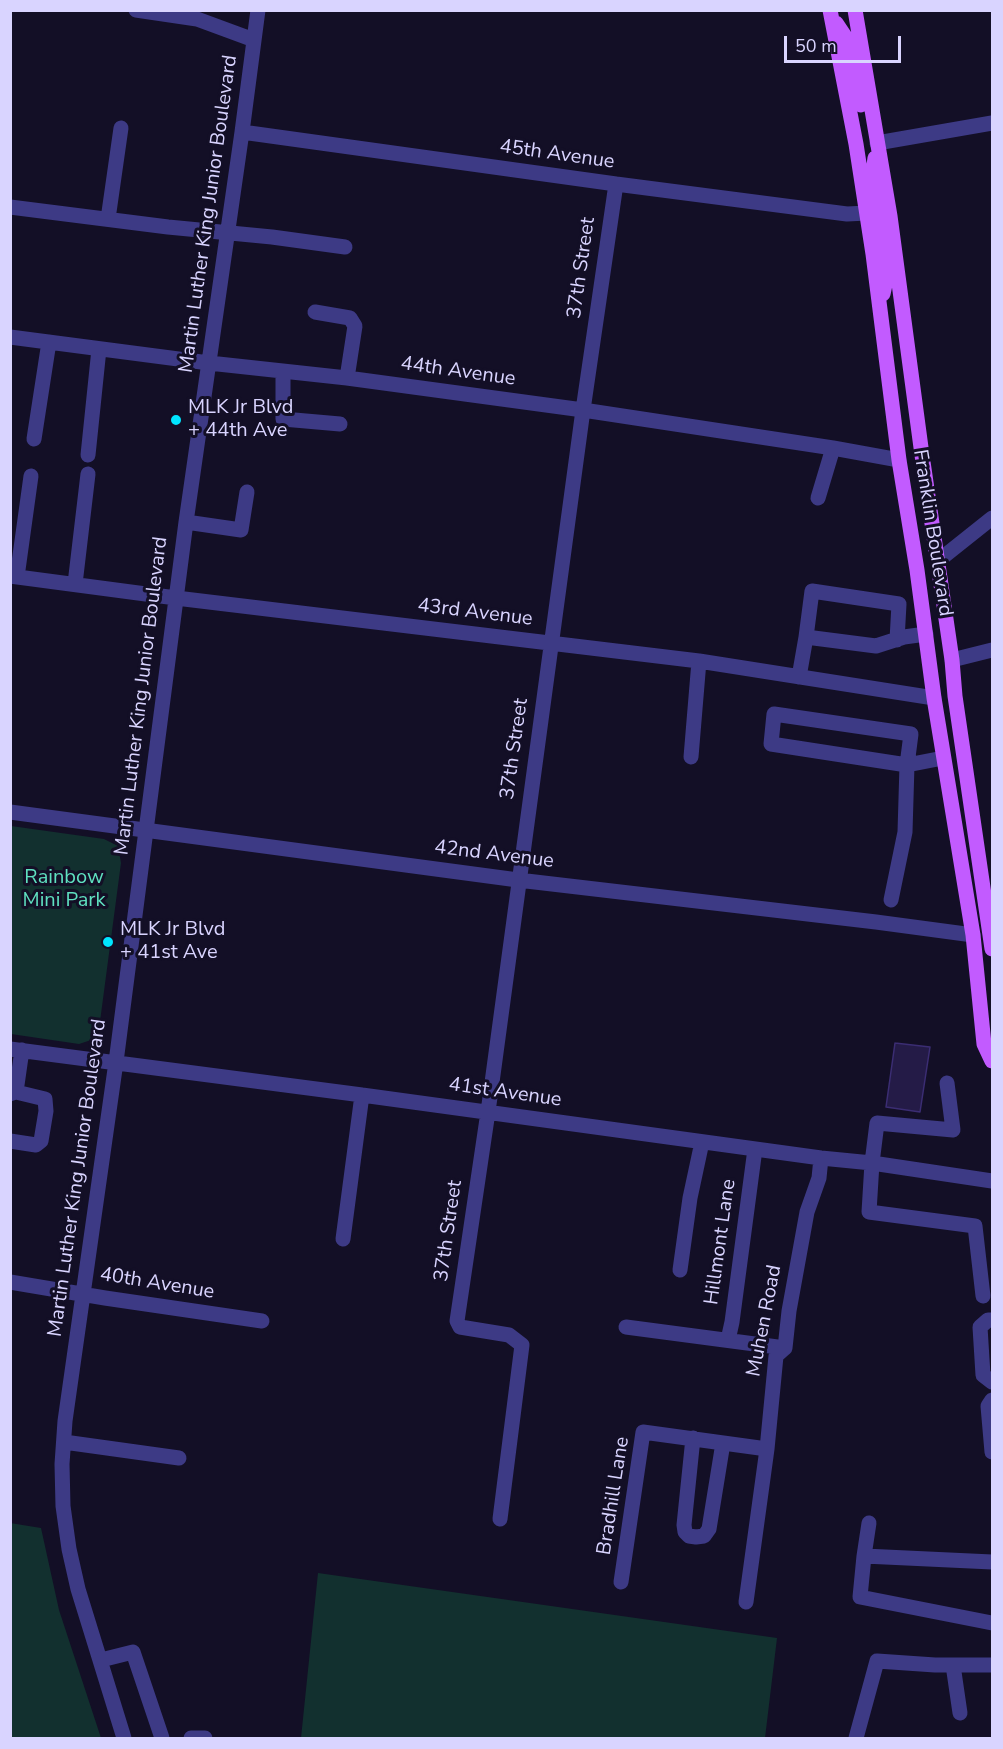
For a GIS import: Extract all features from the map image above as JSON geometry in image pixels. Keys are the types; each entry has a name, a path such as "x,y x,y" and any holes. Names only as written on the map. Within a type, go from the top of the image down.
{"main road":[{"name":"Franklin Boulevard","path":"855,10 890,216 952,660 955,696 993,949"},
{"name":"Franklin Boulevard","path":"830,13 867,213 899,460 943,758 973,935 984,1044 993,1060"},
{"path":"830,13 848,41 864,120 877,143 872,179 888,271 880,309"}],"street":[{"path":"136,10 197,18 254,40"},
{"name":"Martin Luther King Junior Boulevard","path":"124,1738 78,1589 69,1549 63,1506 62,1464 65,1421 116,1062 186,522 258,10"},
{"path":"877,143 993,123"},
{"path":"108,219 121,128"},
{"name":"45th Avenue","path":"242,132 616,184 848,214 867,213"},
{"name":"37th Street","path":"500,1519 522,1345 509,1335 460,1327 457,1321 616,184"},
{"path":"10,207 345,247"},
{"path":"315,312 350,318 355,326 347,378"},
{"name":"44th Avenue","path":"10,337 347,378 583,410 899,460"},
{"path":"34,439 49,342"},
{"path":"88,456 99,349"},
{"path":"283,371 284,419 340,424"},
{"path":"818,498 832,448"},
{"path":"75,584 88,474"},
{"path":"14,576 31,476"},
{"path":"186,522 241,530 247,492"},
{"path":"938,561 993,518"},
{"name":"43rd Avenue","path":"14,576 176,598 699,661 934,698"},
{"path":"799,677 812,591 899,604 897,640"},
{"path":"806,638 876,646 926,634"},
{"path":"952,660 993,650"},
{"path":"691,757 699,661"},
{"path":"891,900 905,832 907,765 911,734 774,714 771,744 907,765 943,758"},
{"name":"42nd Avenue","path":"10,812 518,880 973,935"},
{"path":"10,1141 36,1145 41,1141 46,1111 45,1099 13,1093 16,1049"},
{"name":"41st Avenue","path":"16,1049 993,1181"},
{"path":"947,1083 953,1130 877,1122 869,1212 975,1226 983,1296"},
{"path":"343,1239 362,1095"},
{"path":"680,1270 690,1198 702,1142"},
{"name":"Hillmont Lane","path":"728,1340 755,1149"},
{"name":"Muhen Road","path":"746,1602 767,1449 776,1356 785,1348 789,1311 807,1212 819,1178 822,1158"},
{"name":"40th Avenue","path":"10,1282 262,1320"},
{"path":"993,1320 988,1320 980,1327 983,1375 993,1382"},
{"path":"626,1328 785,1348"},
{"path":"993,1400 988,1406 993,1452"},
{"name":"Bradhill Lane","path":"621,1582 644,1432 767,1449"},
{"path":"693,1438 684,1525 685,1532 696,1538 704,1536 709,1529 723,1443"},
{"path":"64,1442 179,1458"},
{"path":"869,1523 860,1597 993,1623"},
{"path":"864,1556 993,1562"},
{"path":"101,1660 134,1652 162,1738"},
{"path":"856,1738 878,1661 935,1665 993,1665"},
{"path":"953,1665 960,1713"},
{"path":"191,1738 205,1738"}],"green space":[{"name":"Rainbow Mini Park","path":"11,826 104,839 118,846 121,863 99,1029 91,1040 79,1044 11,1034"},
{"path":"10,1523 41,1528 59,1610 101,1738 11,1738"},
{"path":"318,1573 777,1638 765,1738 301,1738"}],"building":[{"path":"895,1043 930,1047 920,1112 886,1107"}],"place":[{"name":"MLK Jr Blvd + 44th Ave","path":"176,420"},
{"name":"MLK Jr Blvd + 41st Ave","path":"108,942"}]}
